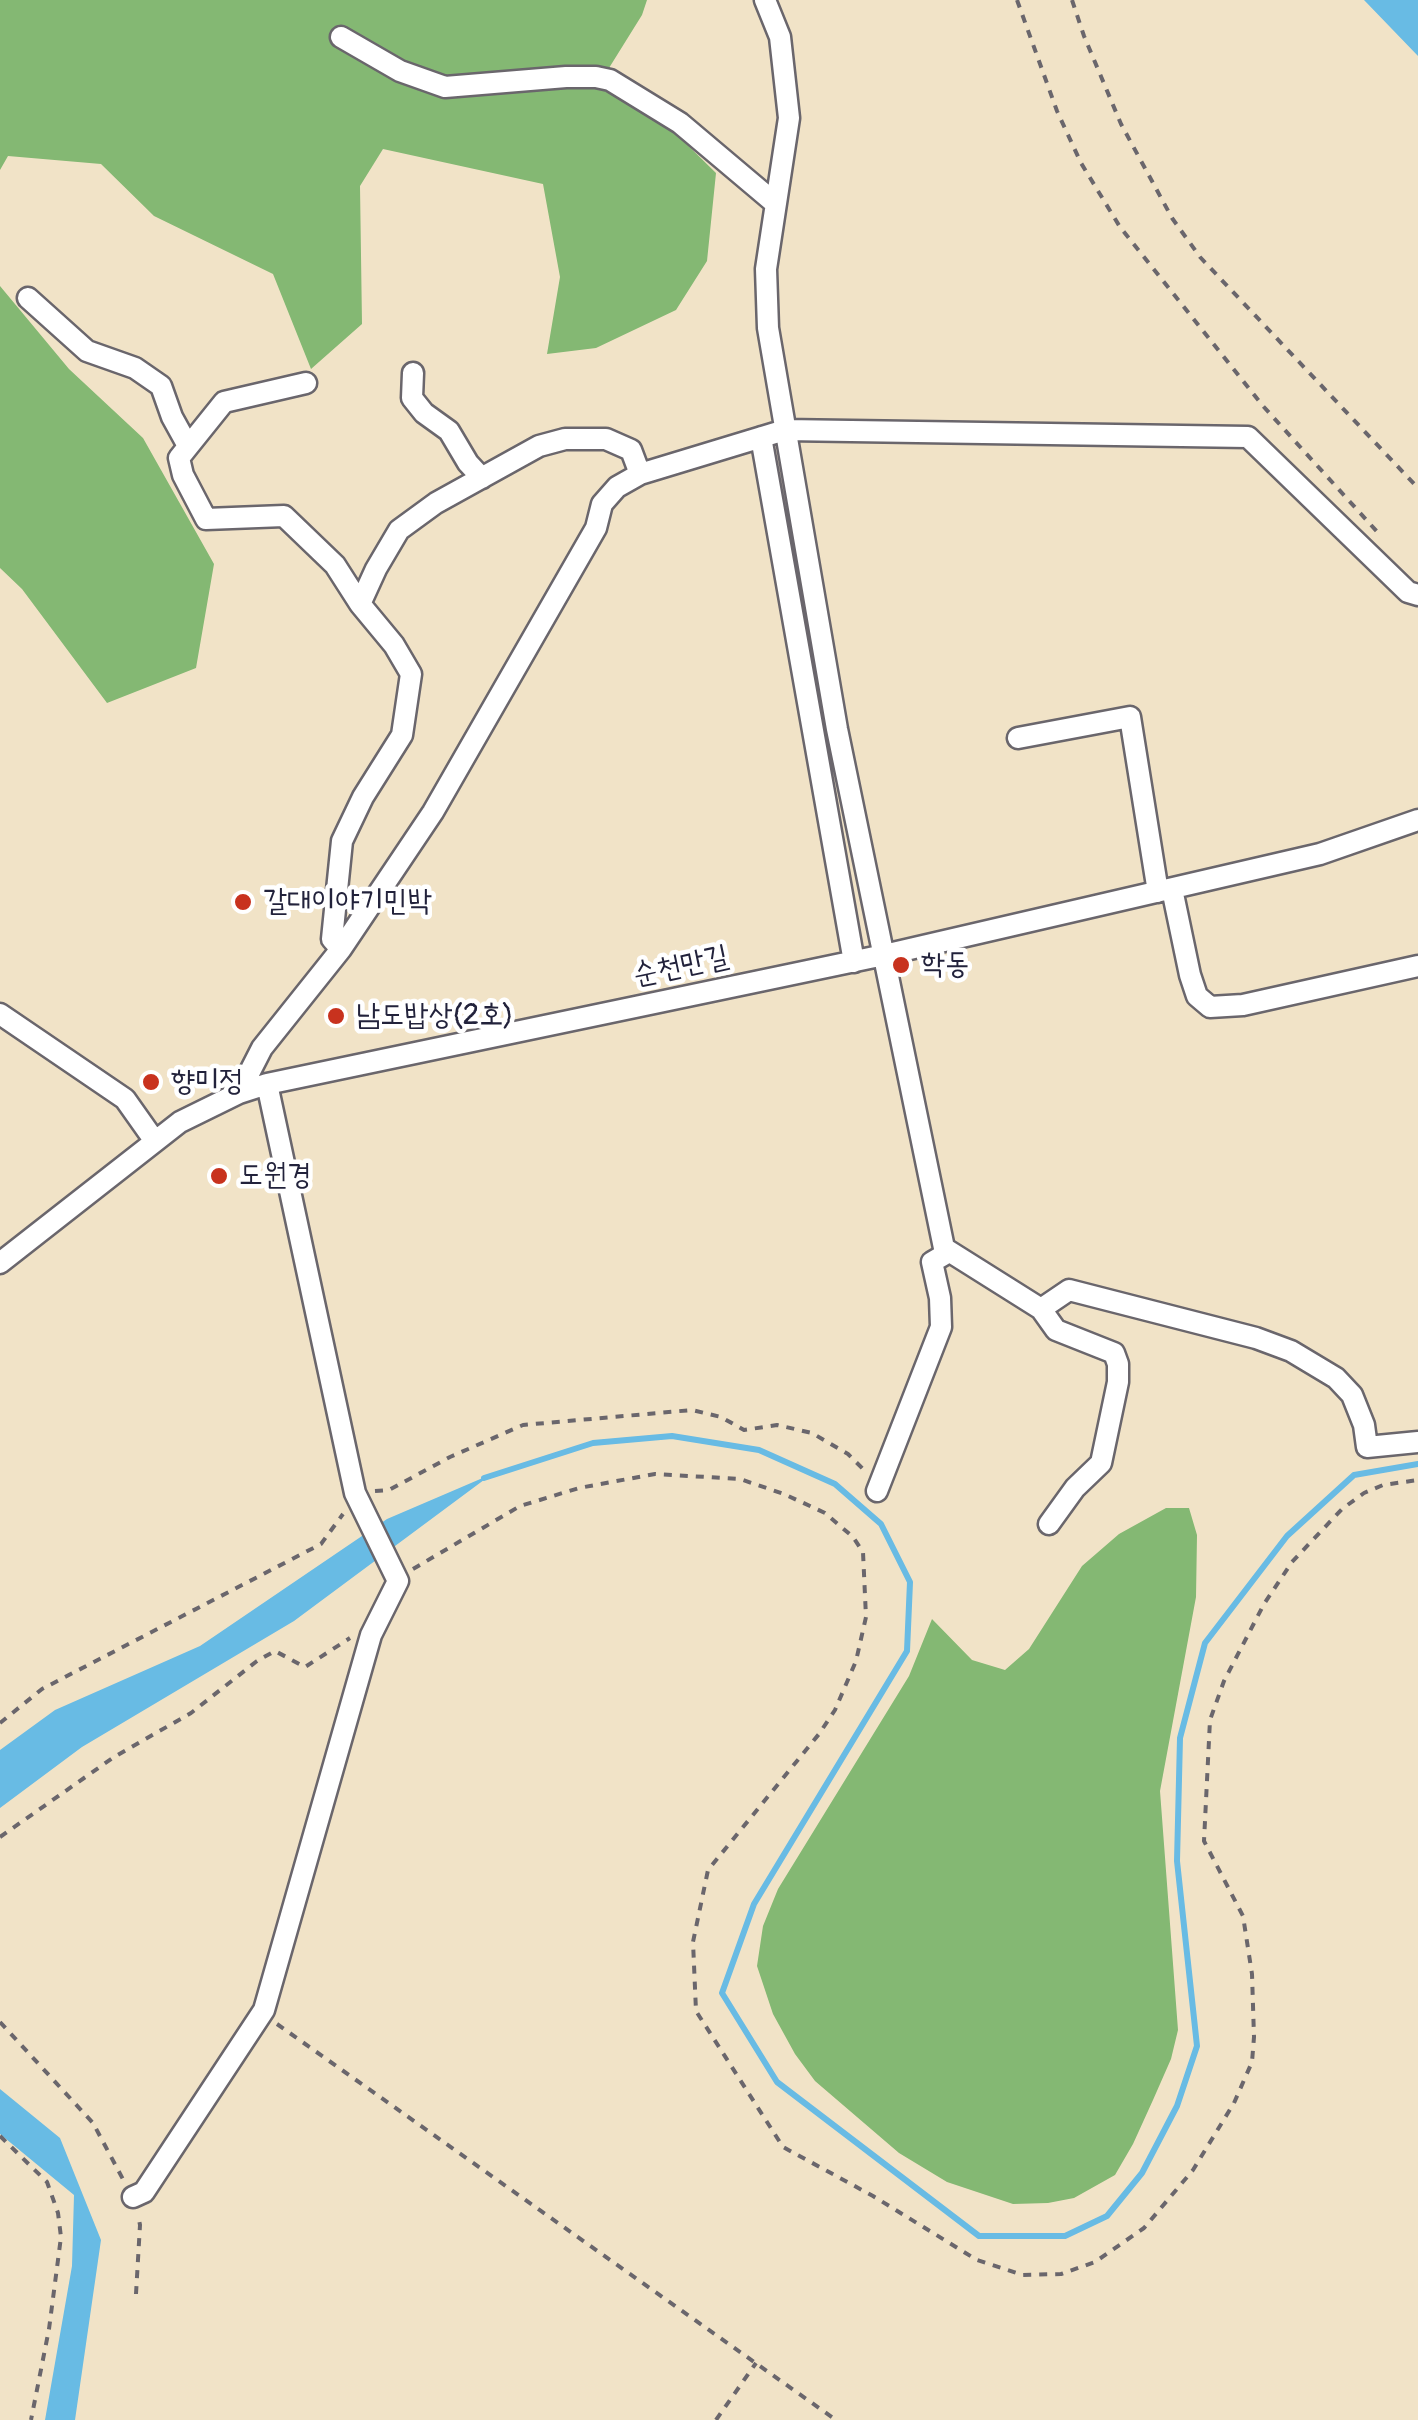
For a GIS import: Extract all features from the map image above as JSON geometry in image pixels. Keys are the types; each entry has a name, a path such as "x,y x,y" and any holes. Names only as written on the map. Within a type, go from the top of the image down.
{"street":[{"path":"765,0 780,37 788,87 789,118 766,294 785,430 838,729 944,1248 1041,1310 1056,1330 1114,1353 1118,1364 1118,1382 1101,1463 1075,1488 1049,1524"},
{"path":"341,37 400,71 444,87 566,76 610,80 680,123 776,204"},
{"path":"28,298 88,352 134,368 161,386 172,418 188,446"},
{"path":"413,372 412,398 424,413 449,431 482,478"},
{"path":"306,383 224,402 179,458 183,476 206,519 284,516 335,566 412,674 402,735 363,797 342,842 332,939 341,949"},
{"path":"239,1094 262,1048 341,949 433,812 596,528 602,504 618,487 640,474 785,430 1248,437 1408,592 1418,595"},
{"path":"761,437 854,962"},
{"path":"360,604 399,530 436,503 539,446 577,438 606,439 632,450 640,474"},
{"path":"1018,738 1130,718 1165,890 1196,996 1210,1008 1243,1005 1418,966"},
{"name":"순천만길","path":"0,1263 180,1122 267,1084 884,956 1320,854 1418,820"},
{"path":"0,1014 125,1099 154,1140"},
{"path":"133,2197 144,2192 264,2010 370,1634 394,1572 358,1502 267,1084"},
{"path":"876,1491 941,1328 940,1298 932,1262 949,1252"},
{"path":"1041,1310 1069,1290 1286,1349 1319,1366 1352,1395 1368,1446 1418,1442"}],"path":[{"path":"1018,0 1056,111 1081,163 1120,227 1263,406 1381,536"},
{"path":"1072,0 1121,124 1172,218 1200,257 1418,488"},
{"path":"0,1723 42,1688 321,1544 358,1502 523,1425 692,1410 722,1417 744,1430 777,1425 812,1433 848,1454 864,1470"},
{"path":"394,1572 416,1567 520,1506 579,1488 654,1474 740,1479 825,1513 853,1536 863,1552 866,1617 856,1660 835,1710 819,1734 708,1870 693,1942 696,2012 783,2146 978,2260 1024,2275 1062,2274 1095,2262 1144,2228 1192,2170 1234,2104 1252,2062 1252,1974 1243,1916 1204,1841 1210,1720 1224,1681 1264,1604 1292,1562 1342,1509 1384,1485 1418,1480"},
{"path":"0,1837 114,1756 191,1713 275,1651 304,1667 354,1636 370,1634"},
{"path":"264,2010 281,2028 836,2420"},
{"path":"0,2022 93,2123 133,2197 140,2225 136,2294"},
{"path":"0,2136 46,2182 58,2213 61,2238 50,2329 31,2420"},
{"path":"716,2420 756,2364"}],"green space":[{"path":"0,0 647,0 609,68 716,173 707,261 676,310 596,348 547,354 560,277 543,184 383,149 360,186 362,324 311,369 273,274 154,216 101,164 8,156 0,170"},
{"path":"0,286 69,369 143,438 214,564 196,668 107,703 22,589 0,568"},
{"path":"1166,1508 1189,1508 1197,1535 1196,1597 1160,1791 1178,2030 1171,2059 1115,2175 1074,2198 1013,2204 947,2182 899,2153 815,2081 773,2014 757,1966 763,1926 778,1889 909,1676 932,1619 972,1660 1005,1670 1029,1649 1082,1566 1119,1534"}],"water":[{"path":"1364,0 1418,0 1418,56"},
{"path":"492,1474 294,1621 82,1747 0,1808 0,1750 55,1710 200,1646 387,1519"},
{"path":"0,2089 60,2138 101,2240 75,2420 45,2420 72,2266 74,2195 0,2134"}],"waterway":[{"path":"484,1478 593,1443 672,1436 759,1450 835,1484 881,1524 910,1582 907,1651 754,1904 722,1993 777,2082 979,2236 1065,2236 1107,2216 1142,2173 1177,2106 1197,2046 1177,1861 1180,1738 1205,1643 1287,1536 1354,1475 1418,1464"}],"place":[{"name":"갈대이야기민박","path":"243,902"},
{"name":"학동","path":"901,965"},
{"name":"남도밥상(2호)","path":"336,1016"},
{"name":"향미정","path":"151,1082"},
{"name":"도원경","path":"219,1176"}]}
